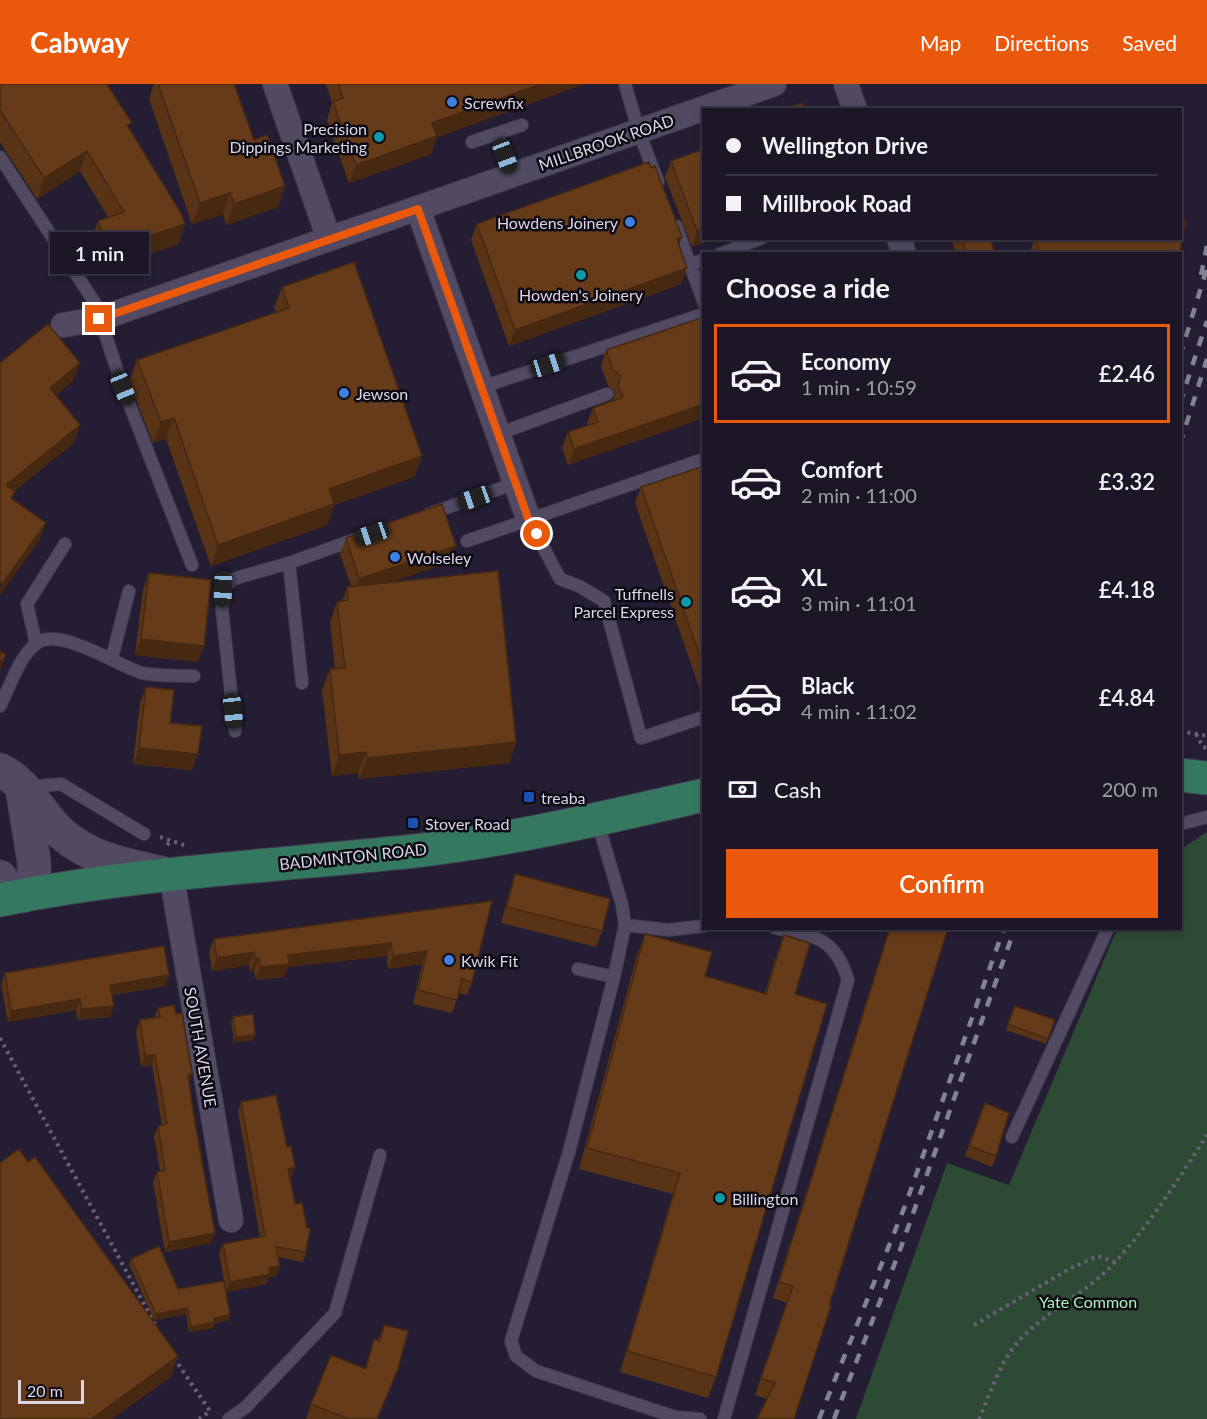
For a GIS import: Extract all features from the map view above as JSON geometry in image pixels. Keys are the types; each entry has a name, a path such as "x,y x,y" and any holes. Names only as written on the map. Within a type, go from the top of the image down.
{"main road":[{"path":"1182,775 1207,778"},
{"path":"11,779 59,832 80,848 102,859 167,873"},
{"path":"8,891 34,878 34,861 11,779"},
{"name":"BADMINTON ROAD","path":"8,891 167,873 416,850 514,837 702,795"}],"street":[{"path":"275,84 329,239"},
{"name":"MILLBROOK ROAD","path":"706,108 774,84"},
{"path":"846,84 854,108"},
{"name":"MILLBROOK ROAD","path":"63,326 99,319 702,110"},
{"path":"418,209 528,518"},
{"name":"SOUTH AVENUE","path":"167,873 231,1220"}],"lane":[{"path":"625,84 639,132 702,298"},
{"path":"472,142 522,125"},
{"path":"497,134 512,175"},
{"path":"0,157 95,303 123,388 192,565"},
{"path":"725,252 757,240"},
{"path":"690,264 702,261"},
{"path":"482,387 702,315"},
{"path":"498,434 607,394"},
{"path":"467,541 702,460"},
{"path":"419,517 516,483"},
{"path":"528,518 560,579 579,586 604,601 641,738 702,718"},
{"path":"235,731 222,609 223,589 233,579 289,563 375,532"},
{"path":"36,643 27,604 65,544"},
{"path":"289,563 302,683"},
{"path":"112,658 129,591"},
{"path":"0,706 24,658 36,643 56,638 112,658 140,672 194,676"},
{"path":"11,779 61,784 144,834"},
{"path":"1182,824 1207,818"},
{"path":"597,819 622,904 625,925 569,1152 511,1341 516,1356 536,1371 675,1417 700,1419"},
{"path":"625,925 668,930 702,926"},
{"path":"724,1419 848,980 842,960 831,946 815,936 785,930"},
{"path":"1012,1137 1107,930"},
{"path":"578,969 614,977"},
{"path":"229,1419 246,1407 335,1314 380,1155"}],"path":[{"path":"1182,730 1207,736"},
{"path":"1196,734 1203,747 1207,748"},
{"path":"0,1038 160,1333"},
{"path":"979,1419 1017,1343 1039,1322 1079,1296 1116,1262 1159,1208 1207,1135"},
{"path":"974,1325 1071,1268 1098,1256 1116,1262"},
{"path":"171,1354 210,1411 199,1419"}],"green space":[{"name":"Yate Common","path":"1207,832 1207,1419 856,1419 947,1163 1009,1185 1117,930 1182,930 1182,848"}],"building":[{"path":"0,84 107,84 132,123 127,125 181,213 185,224 108,250 98,221 124,212 87,151 44,178 0,110"},
{"path":"158,84 234,84 254,140 267,135 285,186 234,204 230,193 200,203"},
{"name":"Precision Dippings Marketing","path":"338,84 541,84 432,123 437,136 356,165 333,102 343,98"},
{"path":"802,103 803,108 788,108"},
{"path":"702,150 702,230 697,231 671,161"},
{"path":"649,162 651,168 655,166 682,237 677,239 687,268 515,330 477,224"},
{"path":"1182,208 1185,225 1180,251 1039,252 1036,240 1182,240"},
{"path":"963,240 991,240 994,252 966,252"},
{"path":"354,262 422,456 329,489 334,504 218,545 174,418 161,422 137,360 289,308 282,287"},
{"path":"702,318 702,405 574,449 568,432 598,422 593,408 623,397 618,385 621,376 613,370 606,350"},
{"path":"48,324 80,363 50,388 80,425 6,485 15,492 11,498 46,523 2,584 0,583 0,363"},
{"name":"Tuffnells Parcel Express","path":"702,467 702,662 641,487"},
{"name":"Wolseley","path":"442,504 456,546 359,579 346,538"},
{"path":"498,571 516,742 367,758 366,752 339,755 330,669 345,668 337,602 348,600 347,587"},
{"path":"149,573 211,580 204,646 141,639"},
{"path":"0,651 6,655 0,663"},
{"path":"146,687 174,690 170,723 202,726 198,754 139,748"},
{"path":"515,874 610,899 602,931 507,907"},
{"path":"492,901 472,982 462,979 457,1000 418,990 427,951 393,956 391,943 288,955 289,964 260,967 259,958 255,959 254,952 217,958 214,939"},
{"name":"Billington","path":"889,930 947,930 794,1419 757,1419 775,1383 761,1378 793,1286 779,1282"},
{"path":"645,934 712,952 705,976 766,994 784,935 810,943 795,994 827,1004 716,1377 627,1351 680,1173 587,1148"},
{"path":"164,946 169,975 110,985 114,1006 81,1009 80,999 11,1011 5,973"},
{"path":"174,1005 176,1014 182,1013 192,1074 188,1075 194,1117 215,1233 169,1242 157,1172 165,1170 158,1126 167,1124 155,1055 145,1056 140,1020 160,1017 158,1008"},
{"path":"1015,1006 1055,1020 1048,1039 1008,1024"},
{"path":"253,1014 255,1035 236,1037 233,1017"},
{"path":"276,1095 287,1147 291,1146 295,1167 288,1169 295,1204 302,1203 307,1228 310,1229 306,1252 276,1247 280,1266 269,1268 270,1274 230,1282 223,1244 265,1236 241,1102"},
{"path":"985,1103 1009,1113 996,1156 969,1146"},
{"path":"19,1149 28,1162 35,1157 178,1356 91,1419 0,1419 0,1163"},
{"path":"159,1246 178,1289 224,1281 230,1315 214,1318 215,1322 191,1327 188,1308 156,1314 131,1259"},
{"path":"384,1325 408,1331 398,1369 377,1419 349,1419 311,1404 331,1355 366,1369 374,1339 380,1341"}],"railway":[{"path":"1201,275 1207,246"},
{"path":"1182,349 1207,268"},
{"path":"1182,397 1207,321"},
{"path":"1182,438 1207,359"},
{"path":"819,1419 905,1206 1003,930"},
{"path":"834,1419 900,1250 1014,930"}],"place":[{"name":"Screwfix","path":"452,102"},
{"name":"Precision Dippings Marketing","path":"379,137"},
{"name":"Howdens Joinery","path":"630,222"},
{"name":"Howden's Joinery","path":"581,275"},
{"name":"Jewson","path":"344,393"},
{"name":"Wolseley","path":"395,557"},
{"name":"Tuffnells Parcel Express","path":"686,602"},
{"name":"treaba","path":"529,797"},
{"name":"Stover Road","path":"413,823"},
{"name":"Kwik Fit","path":"449,960"},
{"name":"Billington","path":"720,1198"}],"route":[{"path":"99,319 418,209 528,518 537,534"}]}
